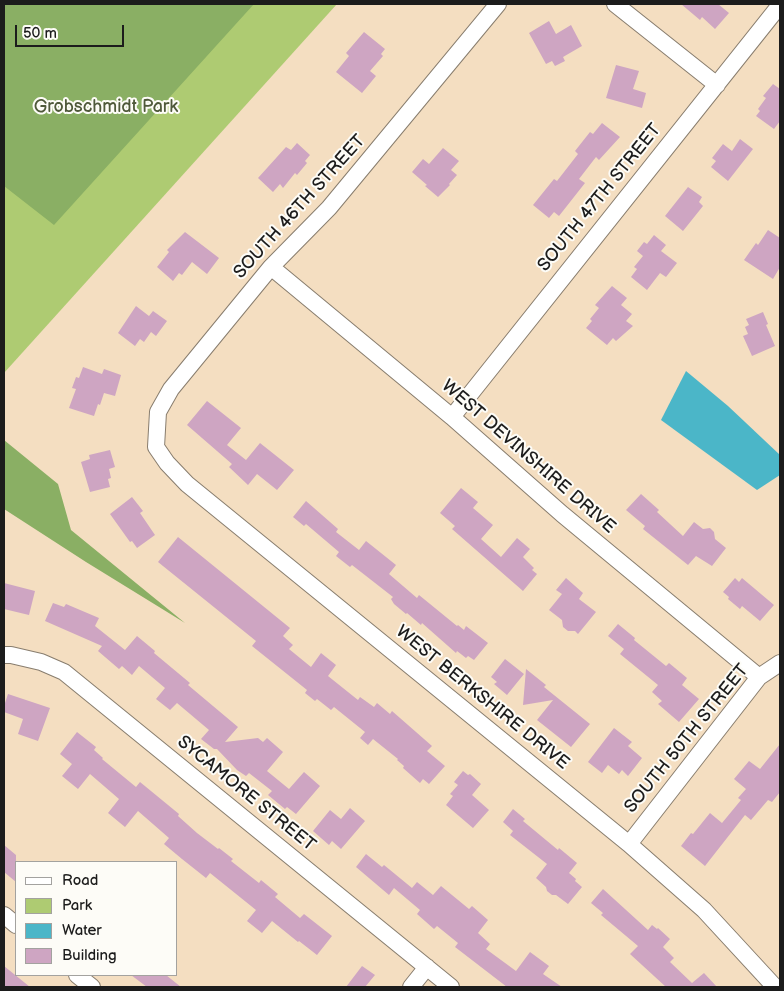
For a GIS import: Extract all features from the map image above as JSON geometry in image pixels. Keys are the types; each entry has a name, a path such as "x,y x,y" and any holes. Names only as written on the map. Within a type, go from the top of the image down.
{"street":[{"name":"SOUTH 46TH STREET","path":"156,447 158,412 171,389 271,267 329,208 498,4"},
{"path":"615,4 717,84"},
{"name":"SOUTH 47TH STREET","path":"452,417 780,5"},
{"name":"WEST DEVINSHIRE DRIVE","path":"271,267 452,417 562,514 759,677"},
{"name":"WEST BERKSHIRE DRIVE","path":"156,447 167,464 187,484 629,844 704,910 775,987"},
{"name":"SYCAMORE STREET","path":"4,655 41,662 71,677 451,987"},
{"name":"SOUTH 50TH STREET","path":"629,844 759,677 780,663"},
{"path":"4,915 15,924"},
{"path":"411,987 427,967"},
{"path":"77,976 92,987"}],"green space":[{"name":"Grobschmidt Park","path":"4,4 337,4 4,373"},
{"path":"4,4 254,4 54,225 4,186"},
{"path":"4,440 58,484 71,530 185,623 4,509"}],"water":[{"path":"686,371 728,406 780,455 780,475 757,490 661,420"}],"building":[{"path":"681,4 718,4 729,13 715,29 702,17 700,20"},
{"path":"549,21 556,34 571,25 582,46 563,57 565,61 555,66 552,61 546,64 529,33"},
{"path":"364,32 385,49 381,54 383,56 370,71 376,76 362,93 336,72 349,56 346,53"},
{"path":"616,65 639,71 633,89 646,93 642,108 606,98"},
{"path":"773,84 780,89 780,121 774,129 756,116 760,111 758,109 766,98 763,96"},
{"path":"602,123 620,137 599,160 596,157 579,179 585,183 559,216 554,212 549,218 533,205 554,179 557,181 578,154 575,151 590,132 593,134"},
{"path":"740,139 753,149 728,181 711,167 716,161 712,158 723,144 732,151"},
{"path":"297,143 310,155 305,161 307,163 297,175 295,173 283,188 280,184 273,192 258,178 286,147 291,150"},
{"path":"443,148 459,161 451,170 457,175 438,197 412,172 423,159 429,164"},
{"path":"688,187 702,197 699,202 703,206 683,231 665,216"},
{"path":"768,230 780,238 780,267 773,279 744,260 756,243 758,245"},
{"path":"185,232 219,258 207,274 192,262 182,275 179,273 173,281 157,267 169,252 167,250"},
{"path":"654,235 666,245 661,251 677,263 666,277 660,273 647,290 631,277 637,269 634,267 643,256 637,251 644,242 647,244"},
{"path":"612,286 627,298 621,305 632,314 626,321 633,326 616,341 613,338 607,345 586,328 592,321 590,319 599,308 595,305"},
{"path":"136,306 149,316 153,311 167,321 156,336 151,332 144,342 140,339 135,346 118,333"},
{"path":"763,312 775,346 752,356 743,336 748,334 745,327 749,325 746,319"},
{"path":"83,367 102,374 104,369 121,375 115,396 104,393 94,416 69,408 76,389 72,388 76,377 79,378"},
{"path":"207,401 241,428 227,445 246,460 260,443 294,470 277,490 257,474 248,485 229,467 232,464 187,425"},
{"path":"110,450 115,467 109,469 111,478 108,479 110,487 90,492 81,462 90,459 89,455"},
{"path":"461,488 478,502 473,508 493,525 481,539 501,557 517,538 530,549 523,557 537,574 523,591 452,529 455,526 440,513"},
{"path":"641,494 683,536 694,522 703,529 710,528 714,532 715,539 726,548 712,566 696,556 688,565 643,529 645,526 626,510"},
{"path":"132,497 143,511 140,513 155,535 137,548 132,541 130,542 110,514"},
{"path":"306,501 338,529 336,532 359,550 366,541 396,565 389,574 417,598 419,595 457,626 464,630 466,626 488,643 474,660 468,656 466,658 457,651 456,653 422,623 421,625 406,614 394,604 391,599 393,597 352,565 350,567 336,556 339,552 306,524 304,526 293,517"},
{"path":"178,537 290,628 283,636 293,645 289,649 311,667 321,653 336,665 328,676 358,700 360,697 374,707 377,703 390,714 392,711 432,746 427,751 445,766 429,784 423,779 420,783 403,768 404,766 398,759 373,739 368,745 360,738 365,732 334,707 331,710 317,699 315,701 305,693 307,690 252,646 256,641 158,562"},
{"path":"566,578 583,593 579,599 596,612 578,634 575,631 568,631 563,627 562,620 549,610 562,594 556,590"},
{"path":"735,578 739,582 742,578 774,605 760,621 742,606 740,609 723,592"},
{"path":"4,583 35,591 29,615 4,609"},
{"path":"53,603 64,607 66,604 99,618 95,626 125,650 137,636 190,683 188,685 238,727 225,742 258,738 263,742 267,738 283,752 267,771 289,789 304,772 320,786 296,814 287,807 285,809 268,795 272,791 249,773 246,776 237,770 217,749 214,749 201,739 209,730 177,703 170,710 156,699 165,688 139,666 132,675 122,666 119,669 98,651 102,646 45,621"},
{"path":"618,624 635,638 634,640 666,666 669,663 687,678 682,685 699,699 679,722 658,704 662,701 652,692 658,685 620,654 624,649 608,636"},
{"path":"505,659 524,674 507,695 494,684 497,682 491,677"},
{"path":"526,669 546,685 544,687 590,724 571,747 537,720 553,700 523,705"},
{"path":"8,694 50,708 38,741 18,734 23,719 4,712"},
{"path":"614,728 632,742 628,746 642,758 628,776 622,770 619,774 608,765 602,773 588,762"},
{"path":"77,732 96,747 94,750 102,759 136,787 140,782 179,814 178,816 197,833 233,859 231,861 259,883 261,880 278,894 275,897 300,918 304,914 332,936 317,955 272,921 262,933 247,921 256,910 210,873 206,878 164,844 169,838 138,811 125,827 108,813 119,799 90,774 78,789 62,776 72,764 60,754"},
{"path":"780,744 780,792 772,802 768,800 751,820 745,815 705,866 681,846 710,813 722,823 741,800 738,798 746,789 734,779 749,761 760,769"},
{"path":"463,771 468,775 470,774 481,784 472,795 489,810 473,828 446,805 453,796 450,794 458,785 454,782"},
{"path":"350,808 365,821 341,849 332,841 329,845 313,831 330,810 341,819"},
{"path":"513,809 525,819 523,821 577,863 569,873 582,887 568,904 547,891 546,887 536,878 547,864 510,835 513,831 503,822"},
{"path":"4,845 16,855 15,881 4,872"},
{"path":"366,854 382,867 384,865 412,888 417,882 433,895 441,886 469,909 472,906 488,920 478,933 490,944 486,949 516,971 530,952 549,966 543,974 562,987 507,987 455,947 458,943 437,926 434,929 417,914 420,910 394,888 389,895 356,867"},
{"path":"603,889 648,930 652,925 670,939 663,947 674,958 670,962 692,983 704,973 717,987 666,987 630,954 638,946 601,915 603,913 591,903"},
{"path":"4,966 30,987 4,987"},
{"path":"362,966 375,975 365,987 346,987"},
{"path":"132,976 167,976 181,987 147,987"}]}
